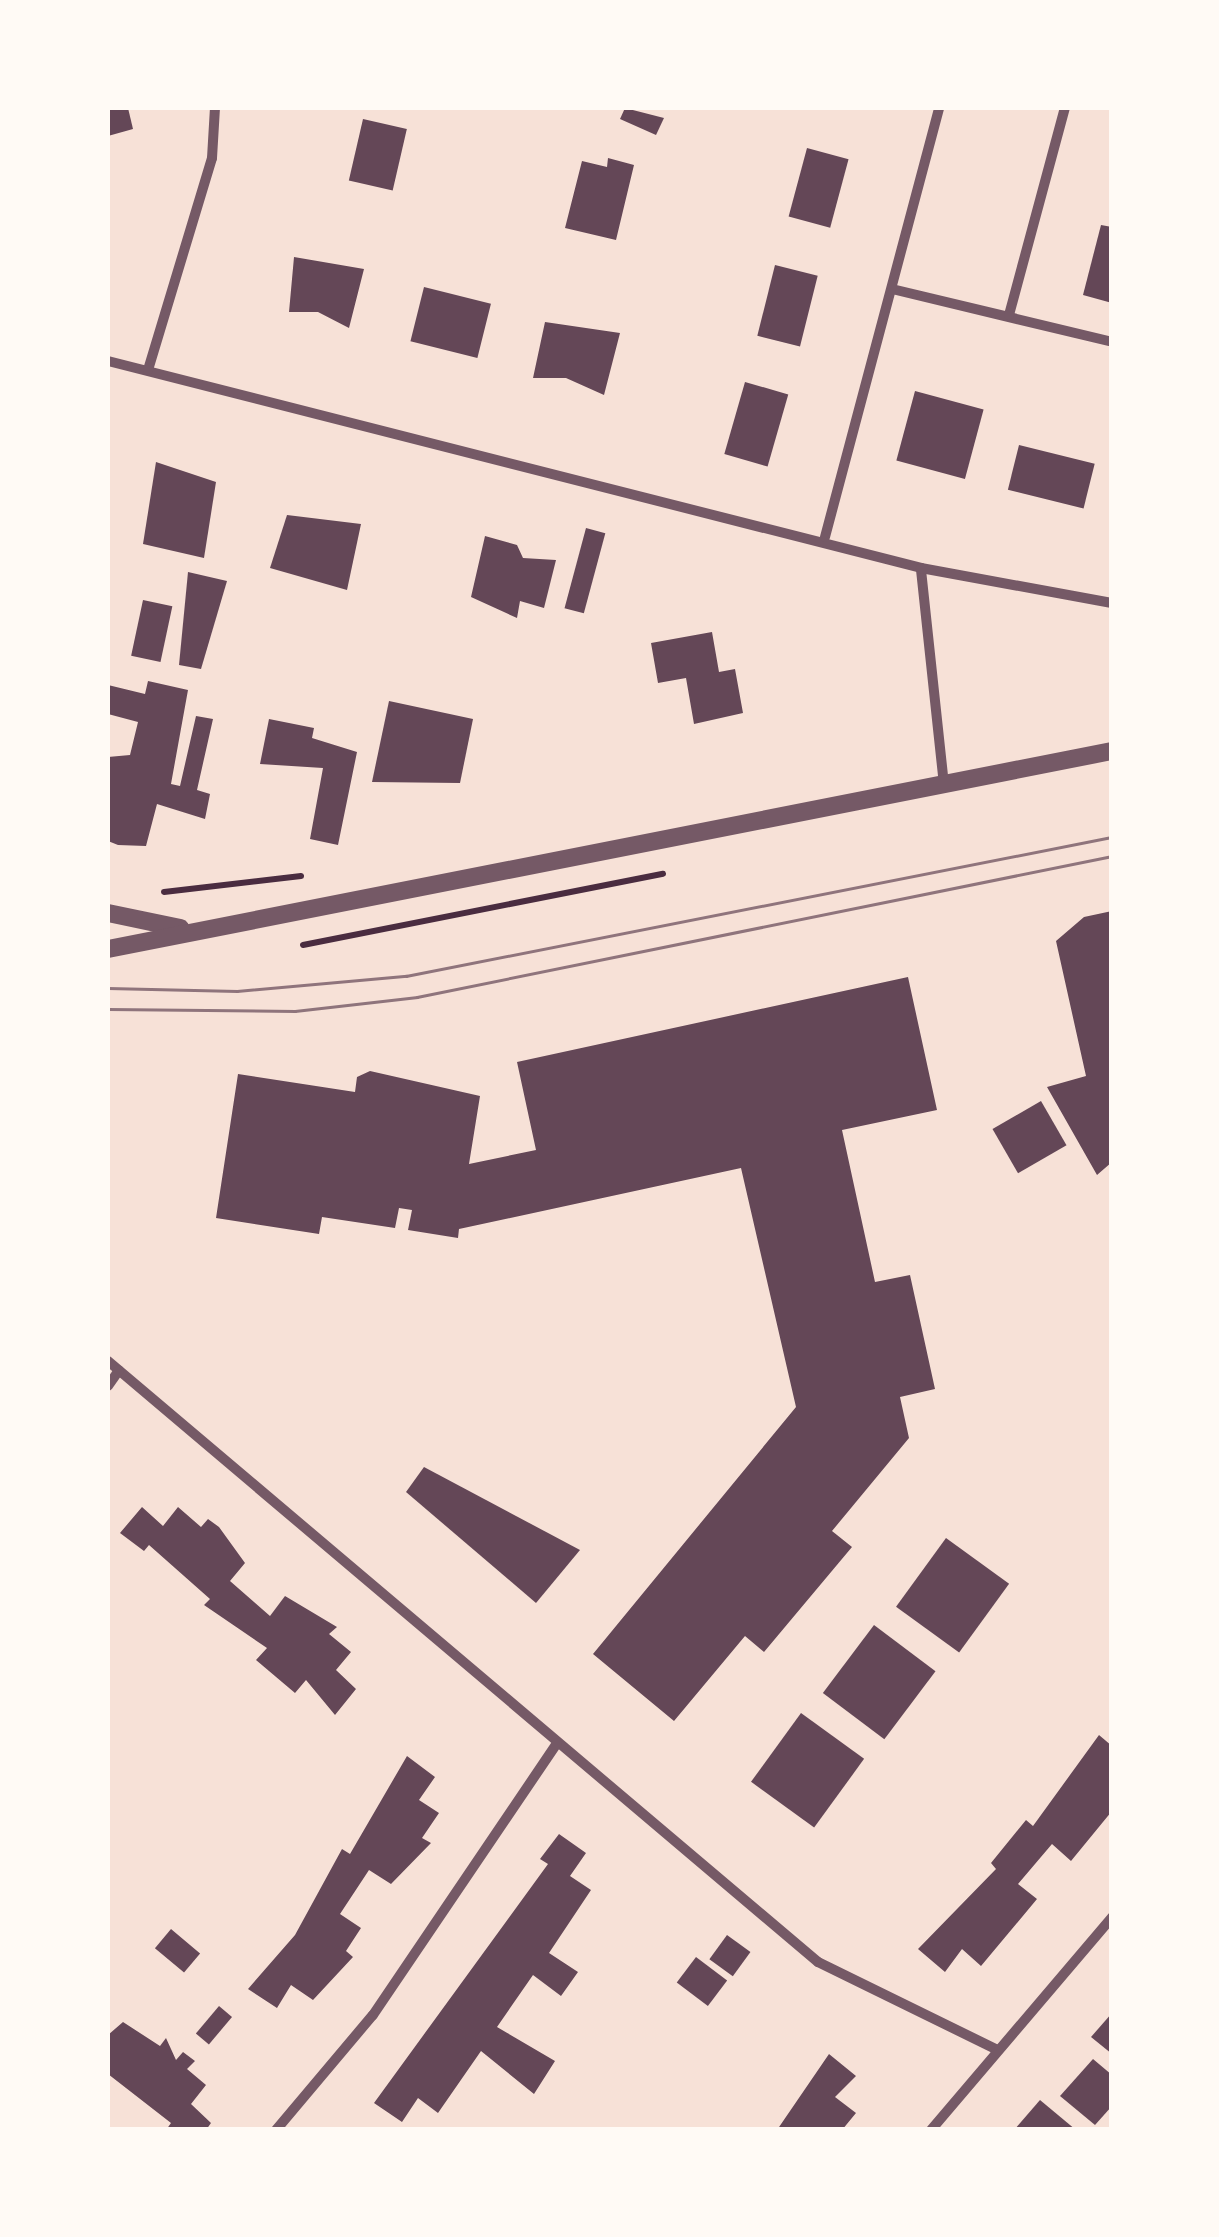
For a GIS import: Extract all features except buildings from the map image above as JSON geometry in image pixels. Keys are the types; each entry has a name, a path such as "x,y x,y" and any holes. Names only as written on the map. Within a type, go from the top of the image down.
{"street":[{"path":"148,370 212,158 215,108"},
{"path":"824,537 939,108"},
{"path":"1008,314 1065,108"},
{"path":"892,288 1112,342"},
{"path":"108,361 824,537 921,568 1112,603"},
{"path":"921,568 944,785"},
{"path":"108,949 181,928 446,886 1112,751"},
{"path":"108,913 181,928"},
{"path":"108,1361 818,1962 998,2050"},
{"path":"108,1386 119,1370"},
{"path":"276,2130 373,2014 557,1743"},
{"path":"930,2130 1112,1917"}],"tram line":[{"path":"108,988 237,991 406,976 1112,837"},
{"path":"108,1009 295,1011 417,997 1112,856"}]}
